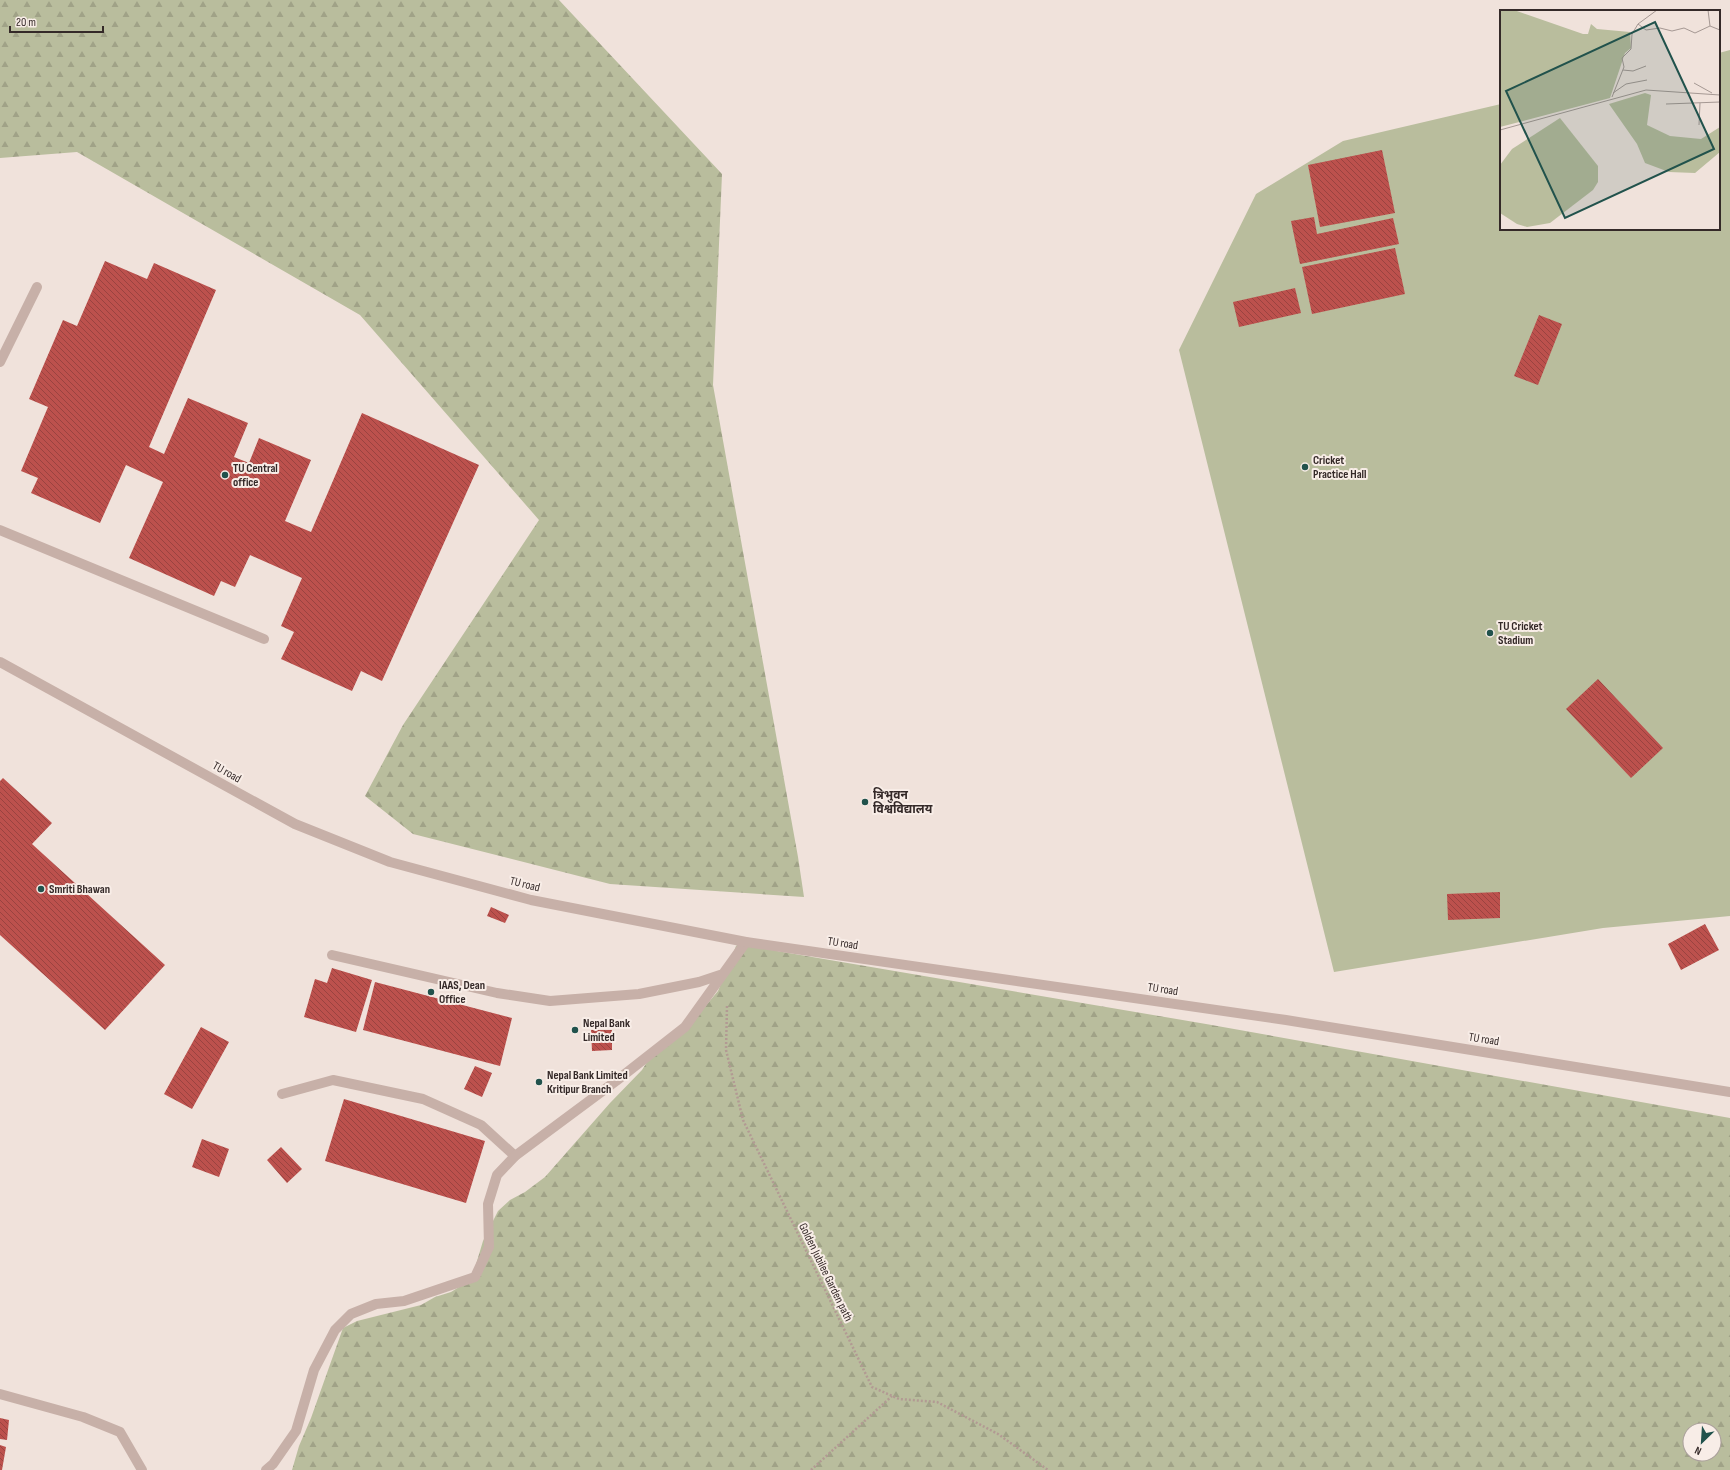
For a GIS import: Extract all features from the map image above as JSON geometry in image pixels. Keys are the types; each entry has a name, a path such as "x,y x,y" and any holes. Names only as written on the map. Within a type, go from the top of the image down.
{"street":[{"path":"0,362 37,287"},
{"path":"0,530 264,639"},
{"name":"TU road","path":"0,662 295,824 390,862 531,900 746,942 1286,1020 1730,1092"},
{"path":"266,1470 273,1464 296,1431 314,1370 335,1330 351,1314 376,1304 404,1301 475,1276 489,1247 488,1204 498,1175 515,1156 616,1081 685,1027 746,942"},
{"path":"332,955 497,993 550,1001 639,994 699,982 723,974"},
{"path":"282,1094 333,1080 423,1099 481,1125 515,1156"},
{"path":"0,1394 83,1417 120,1432 142,1470"}],"path":[{"name":"Golden Jubilee Garden path","path":"723,974 727,1004 726,1050 743,1120 872,1387 900,1399 938,1402 998,1434 1048,1470"},
{"path":"811,1470 892,1396"}],"green space":[{"path":"0,0 559,0 722,174 713,385 804,897 610,884 413,834 365,796 403,725 539,520 360,315 77,152 0,158"},
{"name":"TU Cricket Stadium","path":"1730,50 1730,916 1603,928 1334,972 1179,350 1256,194 1343,141 1500,104 1500,230 1720,230 1720,53"},
{"path":"745,937 777,951 1206,1024 1730,1118 1730,1470 292,1470 299,1446 311,1418 343,1328 357,1321 421,1305 435,1297 451,1292 464,1284 474,1271 483,1241 498,1211 510,1200 525,1192 545,1177 610,1103 642,1070 650,1057 697,1011 708,1003 718,991 736,946"}],"building":[{"path":"1382,150 1395,213 1320,227 1308,165"},
{"path":"1314,217 1317,234 1393,218 1399,244 1300,264 1291,221"},
{"path":"1395,248 1405,294 1312,314 1302,267"},
{"name":"TU Central office","path":"105,261 147,279 154,263 216,290 149,447 164,454 188,398 248,423 234,457 249,463 259,438 311,460 285,521 311,532 362,413 479,465 382,681 361,671 352,691 281,659 294,632 281,626 302,578 250,555 235,587 221,581 214,596 129,558 163,482 126,465 100,523 31,493 38,478 21,471 48,407 29,399 63,320 77,326"},
{"path":"1295,288 1301,313 1239,327 1233,302"},
{"path":"1539,315 1562,324 1538,385 1514,376"},
{"path":"1598,679 1663,748 1631,778 1566,709"},
{"name":"Smriti Bhawan","path":"3,778 52,823 32,844 165,965 105,1030 0,935 0,781"},
{"path":"1500,892 1500,918 1448,920 1447,894"},
{"path":"491,907 509,915 505,923 487,916"},
{"path":"1705,924 1719,950 1681,970 1668,944"},
{"path":"332,968 372,980 356,1032 304,1017 315,979 327,983"},
{"path":"375,982 512,1018 500,1066 363,1030"},
{"path":"201,1027 229,1042 192,1109 164,1094"},
{"path":"591,1030 612,1030 612,1050 592,1051"},
{"path":"475,1066 492,1073 482,1097 464,1089"},
{"path":"344,1099 485,1141 466,1203 325,1161"},
{"path":"202,1139 229,1149 219,1177 192,1167"},
{"path":"281,1147 302,1169 287,1183 267,1160"},
{"path":"0,1418 9,1420 7,1440 0,1439"},
{"path":"0,1445 6,1447 2,1470 0,1470"}],"place":[{"name":"Cricket Practice Hall","path":"1305,467"},
{"name":"TU Central office","path":"225,475"},
{"name":"TU Cricket Stadium","path":"1490,633"},
{"name":"त्रिभुवन विश्वविद्यालय","path":"865,802"},
{"name":"Smriti Bhawan","path":"41,889"},
{"name":"IAAS, Dean Office","path":"431,992"},
{"name":"Nepal Bank Limited","path":"575,1030"},
{"name":"Nepal Bank Limited Kritipur Branch","path":"539,1082"}]}
